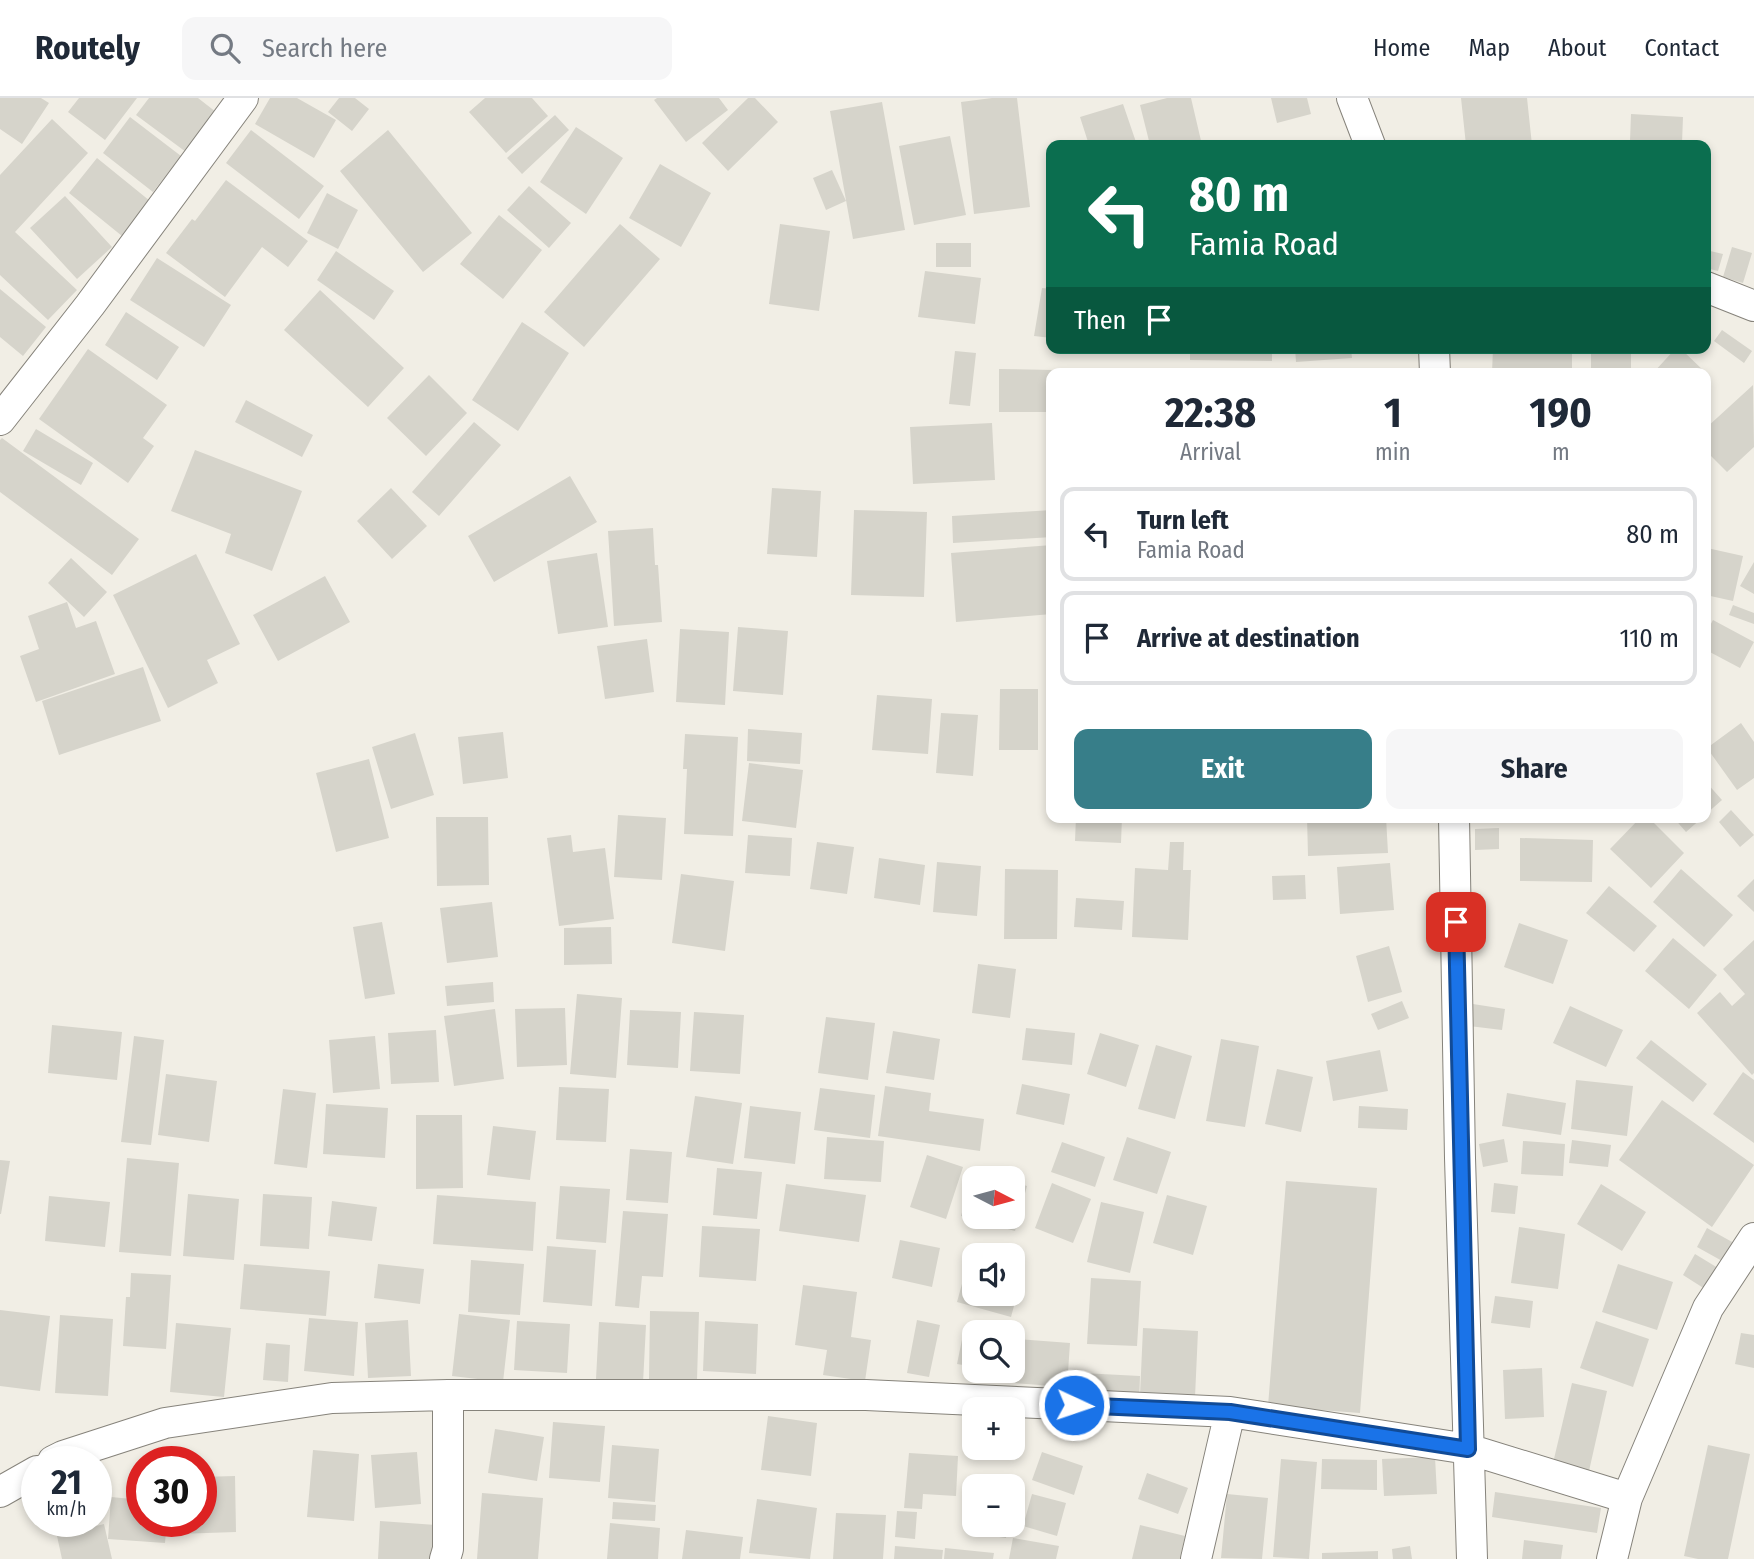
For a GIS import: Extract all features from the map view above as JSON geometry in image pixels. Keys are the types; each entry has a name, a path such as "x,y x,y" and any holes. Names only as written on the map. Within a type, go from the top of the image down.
{"street":[{"path":"0,420 90,305 243,98"},
{"path":"1352,98 1368,140"},
{"path":"1711,289 1754,306"},
{"path":"1454,823 1472,1559"},
{"path":"1612,1559 1627,1499 1708,1308 1754,1238"},
{"path":"92,1446 165,1423 332,1398 447,1395 866,1395 1230,1412 1468,1449 1627,1499"},
{"path":"445,1559 448,1549 447,1395"},
{"path":"1196,1559 1230,1412"},
{"path":"0,1492 21,1480"}],"building":[{"path":"0,98 41,98 49,103 22,144 0,129"},
{"path":"79,98 137,98 105,140 68,112"},
{"path":"149,98 198,98 216,112 186,152 136,115"},
{"path":"270,98 297,98 336,120 314,158 255,124"},
{"path":"339,98 355,98 369,109 352,131 328,112"},
{"path":"485,98 532,98 548,116 506,153 469,112"},
{"path":"719,98 728,110 686,142 654,100"},
{"path":"748,98 755,98 778,122 728,171 702,143"},
{"path":"1017,98 1030,207 974,214 961,102"},
{"path":"1167,98 1191,98 1201,140 1149,140 1140,105"},
{"path":"1271,98 1307,98 1311,114 1277,123"},
{"path":"1461,98 1527,98 1531,140 1465,140"},
{"path":"882,102 905,230 853,239 830,111"},
{"path":"1123,104 1135,140 1087,140 1080,117"},
{"path":"1631,114 1683,117 1682,140 1630,140"},
{"path":"555,115 569,130 522,174 507,158"},
{"path":"130,117 181,156 153,192 103,153"},
{"path":"52,119 88,153 15,232 77,290 48,320 0,275 0,175"},
{"path":"576,127 623,158 586,214 540,182"},
{"path":"251,130 324,186 299,219 226,163"},
{"path":"388,130 472,233 423,272 340,171"},
{"path":"950,136 966,215 914,225 899,146"},
{"path":"97,158 150,201 122,236 69,193"},
{"path":"660,164 711,193 681,247 629,218"},
{"path":"832,170 846,201 826,210 813,178"},
{"path":"226,180 308,241 288,267 262,247 225,297 166,253"},
{"path":"529,186 571,223 549,248 507,210"},
{"path":"327,193 358,210 338,249 307,233"},
{"path":"65,196 112,247 77,279 30,228"},
{"path":"499,215 542,250 503,299 460,264"},
{"path":"620,224 660,259 584,347 544,312"},
{"path":"780,224 830,231 819,311 769,304"},
{"path":"936,243 971,243 971,267 936,267"},
{"path":"1732,247 1752,253 1743,283 1723,277"},
{"path":"336,251 394,291 374,320 317,280"},
{"path":"1711,251 1723,254 1718,271 1711,269"},
{"path":"157,258 231,305 204,347 130,300"},
{"path":"925,271 981,278 975,324 918,317"},
{"path":"1042,288 1046,288 1046,337 1034,336"},
{"path":"0,289 46,327 23,356 0,337"},
{"path":"320,290 404,368 368,407 284,330"},
{"path":"126,312 179,347 157,380 105,345"},
{"path":"522,322 569,353 518,431 472,400"},
{"path":"1722,330 1752,351 1744,363 1714,341"},
{"path":"88,349 167,405 143,438 154,446 128,483 39,419"},
{"path":"955,351 976,353 970,406 949,404"},
{"path":"1190,354 1272,354 1272,361 1190,360"},
{"path":"1295,354 1352,354 1352,358 1296,362"},
{"path":"1493,354 1572,354 1572,368 1492,368"},
{"path":"1591,354 1631,354 1631,368 1591,368"},
{"path":"1670,354 1686,354 1701,368 1658,368"},
{"path":"999,369 1046,370 1046,412 999,412"},
{"path":"429,375 467,413 426,456 387,418"},
{"path":"1753,385 1754,447 1727,472 1711,456 1711,423"},
{"path":"246,400 313,435 302,457 235,422"},
{"path":"474,422 501,445 439,516 412,492"},
{"path":"992,423 995,480 913,484 910,427"},
{"path":"36,429 93,463 81,485 23,451"},
{"path":"2,438 139,539 112,575 0,492"},
{"path":"195,450 302,491 272,571 225,553 231,534 171,511"},
{"path":"570,476 597,522 494,582 468,536"},
{"path":"391,488 427,526 392,559 357,521"},
{"path":"772,488 821,491 817,557 767,554"},
{"path":"854,510 927,512 924,597 851,595"},
{"path":"1046,510 1046,537 953,543 952,516"},
{"path":"653,528 662,622 614,626 608,531"},
{"path":"1046,545 1046,614 956,622 951,553"},
{"path":"1711,549 1743,556 1733,601 1711,596"},
{"path":"597,553 608,627 558,634 547,561"},
{"path":"196,554 240,644 207,660 218,683 168,708 113,595"},
{"path":"71,558 107,592 84,617 48,583"},
{"path":"1754,562 1754,594 1740,586"},
{"path":"325,576 350,622 278,661 253,615"},
{"path":"67,602 76,628 96,621 115,674 36,702 20,656 39,649 28,616"},
{"path":"1733,605 1754,613 1754,624 1729,615"},
{"path":"1713,620 1754,642 1740,668 1711,653"},
{"path":"738,627 788,631 783,695 733,691"},
{"path":"680,629 729,632 725,705 676,702"},
{"path":"647,639 654,692 605,699 597,646"},
{"path":"143,667 161,721 59,755 42,701"},
{"path":"1000,689 1038,689 1038,750 999,750"},
{"path":"877,695 932,699 928,754 872,750"},
{"path":"941,713 978,715 973,776 936,773"},
{"path":"1741,723 1754,742 1754,778 1737,790 1711,754 1711,745"},
{"path":"748,729 802,733 800,764 747,761"},
{"path":"503,732 508,778 463,784 458,737"},
{"path":"415,733 434,795 391,809 372,747"},
{"path":"685,734 738,737 733,836 684,834 687,769 683,769"},
{"path":"369,759 389,838 336,852 316,773"},
{"path":"749,763 803,770 796,828 742,821"},
{"path":"1711,788 1722,800 1711,810"},
{"path":"1731,810 1754,835 1740,847 1719,822"},
{"path":"618,815 666,818 662,880 614,877"},
{"path":"436,817 488,817 489,885 437,886"},
{"path":"1076,823 1122,823 1121,843 1075,841"},
{"path":"1307,823 1386,823 1388,853 1308,856"},
{"path":"1635,823 1654,823 1684,853 1651,888 1610,849"},
{"path":"1678,823 1696,823 1686,832"},
{"path":"1499,828 1499,849 1475,850 1475,829"},
{"path":"571,835 573,852 605,848 614,919 559,926 547,838"},
{"path":"748,835 792,838 790,876 745,873"},
{"path":"1520,838 1593,840 1592,882 1520,881"},
{"path":"817,842 854,847 847,894 810,889"},
{"path":"1170,842 1184,842 1183,870 1191,870 1188,940 1132,937 1135,868 1168,870"},
{"path":"879,858 925,865 920,905 874,898"},
{"path":"937,862 981,866 977,916 933,912"},
{"path":"1390,863 1394,910 1340,914 1337,867"},
{"path":"1005,869 1058,870 1057,939 1004,939"},
{"path":"1681,869 1733,915 1704,947 1653,902"},
{"path":"681,874 734,881 725,951 672,943"},
{"path":"1305,875 1306,899 1273,900 1272,876"},
{"path":"1754,879 1754,912 1737,896"},
{"path":"1609,886 1657,926 1634,952 1586,913"},
{"path":"1076,898 1124,901 1122,930 1074,927"},
{"path":"492,902 498,957 447,963 440,908"},
{"path":"382,922 395,994 365,999 353,927"},
{"path":"1519,923 1568,940 1553,984 1504,967"},
{"path":"611,927 612,964 564,965 564,928"},
{"path":"1673,938 1717,975 1689,1009 1645,971"},
{"path":"1754,940 1752,1075 1697,1013 1720,992 1732,1006 1745,994 1723,969"},
{"path":"1389,946 1402,992 1368,1002 1356,956"},
{"path":"978,964 1016,969 1010,1018 972,1013"},
{"path":"493,982 494,1002 447,1006 445,986"},
{"path":"577,994 622,998 616,1078 570,1074"},
{"path":"1402,1001 1409,1018 1378,1030 1371,1014"},
{"path":"1473,1004 1505,1009 1502,1030 1469,1026"},
{"path":"1570,1006 1623,1030 1606,1067 1553,1043"},
{"path":"565,1008 567,1065 517,1067 515,1009"},
{"path":"495,1009 504,1079 454,1086 444,1016"},
{"path":"630,1010 681,1012 678,1068 627,1065"},
{"path":"694,1012 744,1015 740,1074 690,1071"},
{"path":"826,1017 875,1023 868,1080 818,1073"},
{"path":"52,1025 122,1032 117,1080 48,1073"},
{"path":"1026,1028 1075,1033 1072,1065 1022,1060"},
{"path":"436,1030 439,1082 391,1084 388,1033"},
{"path":"893,1031 940,1039 934,1080 886,1073"},
{"path":"1100,1033 1139,1045 1126,1087 1087,1074"},
{"path":"134,1036 164,1040 151,1145 121,1142"},
{"path":"375,1036 380,1089 333,1093 329,1040"},
{"path":"1221,1039 1259,1046 1245,1127 1206,1121"},
{"path":"1651,1040 1707,1084 1693,1102 1636,1058"},
{"path":"1156,1045 1192,1056 1175,1119 1138,1109"},
{"path":"1380,1050 1388,1091 1333,1101 1326,1061"},
{"path":"1277,1069 1313,1077 1301,1132 1265,1124"},
{"path":"1743,1072 1754,1080 1754,1143 1713,1114"},
{"path":"166,1074 217,1081 209,1142 158,1135"},
{"path":"1576,1080 1633,1086 1627,1136 1571,1129"},
{"path":"1022,1084 1070,1094 1064,1125 1016,1114"},
{"path":"885,1086 931,1093 929,1111 984,1119 980,1151 878,1136"},
{"path":"559,1087 609,1089 606,1142 556,1140"},
{"path":"820,1088 875,1095 870,1138 814,1130"},
{"path":"283,1089 316,1093 307,1168 274,1164"},
{"path":"1507,1093 1566,1103 1561,1135 1502,1126"},
{"path":"695,1096 742,1103 733,1164 686,1157"},
{"path":"1662,1100 1754,1165 1712,1227 1619,1160"},
{"path":"326,1104 388,1108 385,1158 323,1154"},
{"path":"750,1106 801,1112 795,1164 744,1158"},
{"path":"1359,1106 1408,1109 1407,1130 1358,1128"},
{"path":"416,1115 462,1115 463,1188 416,1189"},
{"path":"493,1126 536,1131 530,1180 487,1175"},
{"path":"827,1137 884,1141 881,1182 824,1179"},
{"path":"1127,1137 1171,1152 1157,1194 1113,1180"},
{"path":"1504,1139 1508,1162 1483,1167 1479,1144"},
{"path":"1572,1140 1611,1145 1608,1167 1569,1163"},
{"path":"1523,1141 1565,1144 1563,1176 1521,1174"},
{"path":"1062,1142 1105,1157 1095,1187 1051,1172"},
{"path":"630,1149 672,1152 668,1203 626,1200"},
{"path":"927,1155 962,1167 946,1219 910,1207"},
{"path":"127,1158 179,1163 171,1256 119,1252"},
{"path":"0,1160 10,1161 1,1214 0,1214"},
{"path":"717,1168 762,1172 757,1219 713,1215"},
{"path":"1286,1181 1377,1188 1360,1413 1268,1406"},
{"path":"1052,1183 1091,1199 1073,1243 1035,1228"},
{"path":"1494,1183 1518,1186 1515,1214 1491,1212"},
{"path":"786,1184 866,1195 859,1242 779,1231"},
{"path":"1601,1184 1646,1212 1622,1251 1577,1224"},
{"path":"560,1186 610,1189 606,1243 556,1239"},
{"path":"188,1194 239,1199 234,1260 183,1256"},
{"path":"263,1194 312,1197 309,1249 260,1246"},
{"path":"437,1195 536,1202 533,1251 433,1244"},
{"path":"1167,1195 1207,1206 1193,1255 1153,1243"},
{"path":"49,1196 110,1202 105,1247 45,1241"},
{"path":"332,1201 377,1207 372,1241 328,1236"},
{"path":"1101,1202 1144,1212 1130,1273 1087,1262"},
{"path":"623,1211 668,1214 663,1277 642,1276 639,1308 615,1306"},
{"path":"702,1226 760,1229 756,1281 699,1277"},
{"path":"1519,1227 1565,1234 1558,1289 1511,1283"},
{"path":"1707,1228 1734,1243 1724,1262 1697,1247"},
{"path":"900,1240 940,1248 932,1287 892,1278"},
{"path":"547,1246 596,1250 592,1306 543,1302"},
{"path":"1695,1254 1718,1268 1705,1289 1683,1275"},
{"path":"471,1260 524,1264 520,1315 468,1312"},
{"path":"244,1264 330,1271 326,1316 240,1309"},
{"path":"378,1264 424,1269 420,1304 374,1298"},
{"path":"1618,1264 1673,1282 1657,1330 1602,1312"},
{"path":"131,1273 171,1275 166,1349 123,1346 126,1297 130,1297"},
{"path":"1091,1278 1141,1281 1137,1346 1087,1344"},
{"path":"962,1284 962,1303 957,1302"},
{"path":"803,1285 857,1292 851,1337 871,1340 865,1381 823,1375 827,1350 795,1345"},
{"path":"1495,1296 1533,1301 1530,1328 1491,1323"},
{"path":"971,1306 1014,1306 1011,1317"},
{"path":"0,1310 50,1316 40,1391 0,1386"},
{"path":"650,1311 699,1312 697,1380 649,1379"},
{"path":"459,1314 510,1320 503,1382 452,1376"},
{"path":"60,1315 113,1319 108,1396 55,1393"},
{"path":"309,1318 358,1322 354,1376 304,1371"},
{"path":"408,1320 411,1376 368,1378 365,1323"},
{"path":"917,1320 940,1325 929,1377 907,1373"},
{"path":"517,1321 570,1324 567,1373 514,1370"},
{"path":"705,1321 758,1324 756,1374 703,1371"},
{"path":"1596,1321 1649,1339 1633,1387 1580,1368"},
{"path":"599,1322 646,1325 643,1383 596,1379"},
{"path":"176,1323 231,1328 224,1397 170,1392"},
{"path":"1143,1328 1198,1331 1195,1397 1140,1395"},
{"path":"1741,1333 1754,1335 1754,1368 1735,1364"},
{"path":"962,1340 962,1365 957,1364"},
{"path":"1025,1340 1070,1343 1067,1387 1013,1383 1025,1383"},
{"path":"266,1343 290,1345 288,1382 263,1380"},
{"path":"1542,1368 1544,1417 1505,1419 1503,1370"},
{"path":"1082,1373 1140,1376 1139,1403 1081,1400"},
{"path":"1572,1383 1607,1391 1589,1471 1553,1463"},
{"path":"768,1416 817,1423 811,1476 761,1470"},
{"path":"553,1422 605,1426 600,1482 549,1478"},
{"path":"495,1429 544,1437 537,1481 488,1473"},
{"path":"612,1445 659,1449 655,1502 608,1498"},
{"path":"1708,1445 1750,1454 1728,1559 1684,1556"},
{"path":"313,1450 359,1454 354,1521 307,1517"},
{"path":"417,1452 421,1504 375,1508 371,1455"},
{"path":"1042,1452 1083,1466 1074,1495 1032,1480"},
{"path":"909,1453 958,1456 956,1496 923,1494 922,1509 904,1508"},
{"path":"1435,1457 1437,1494 1384,1496 1382,1459"},
{"path":"1281,1459 1317,1462 1309,1559 1273,1557"},
{"path":"1322,1459 1377,1460 1377,1490 1321,1489"},
{"path":"1147,1473 1188,1488 1178,1514 1138,1499"},
{"path":"235,1476 236,1532 217,1533 217,1477"},
{"path":"1495,1492 1601,1508 1597,1533 1492,1517"},
{"path":"482,1493 543,1498 538,1559 477,1559"},
{"path":"1032,1494 1066,1503 1057,1536 1025,1527"},
{"path":"1227,1494 1268,1498 1262,1559 1221,1558"},
{"path":"112,1497 126,1498 126,1537 166,1537 165,1543 108,1539 112,1537"},
{"path":"757,1499 817,1508 810,1559 749,1553"},
{"path":"613,1502 656,1505 655,1521 612,1519"},
{"path":"897,1511 917,1512 915,1539 895,1537"},
{"path":"836,1513 886,1515 883,1559 833,1559"},
{"path":"380,1521 436,1525 433,1559 378,1559"},
{"path":"610,1523 660,1528 658,1559 607,1559"},
{"path":"1140,1525 1185,1536 1180,1559 1132,1559"},
{"path":"686,1530 743,1537 740,1559 682,1559"},
{"path":"57,1537 107,1537 112,1559 62,1559"},
{"path":"1013,1538 1059,1546 1056,1559 1009,1559"},
{"path":"1524,1540 1563,1545 1561,1559 1522,1559"},
{"path":"895,1546 943,1550 942,1559 894,1559"},
{"path":"1410,1546 1412,1559 1393,1559 1392,1549"},
{"path":"945,1548 994,1553 993,1559 944,1559"},
{"path":"1378,1551 1378,1559 1322,1559 1322,1553"}],"route":[{"path":"1074,1405 1230,1412 1468,1449 1456,922"}]}
